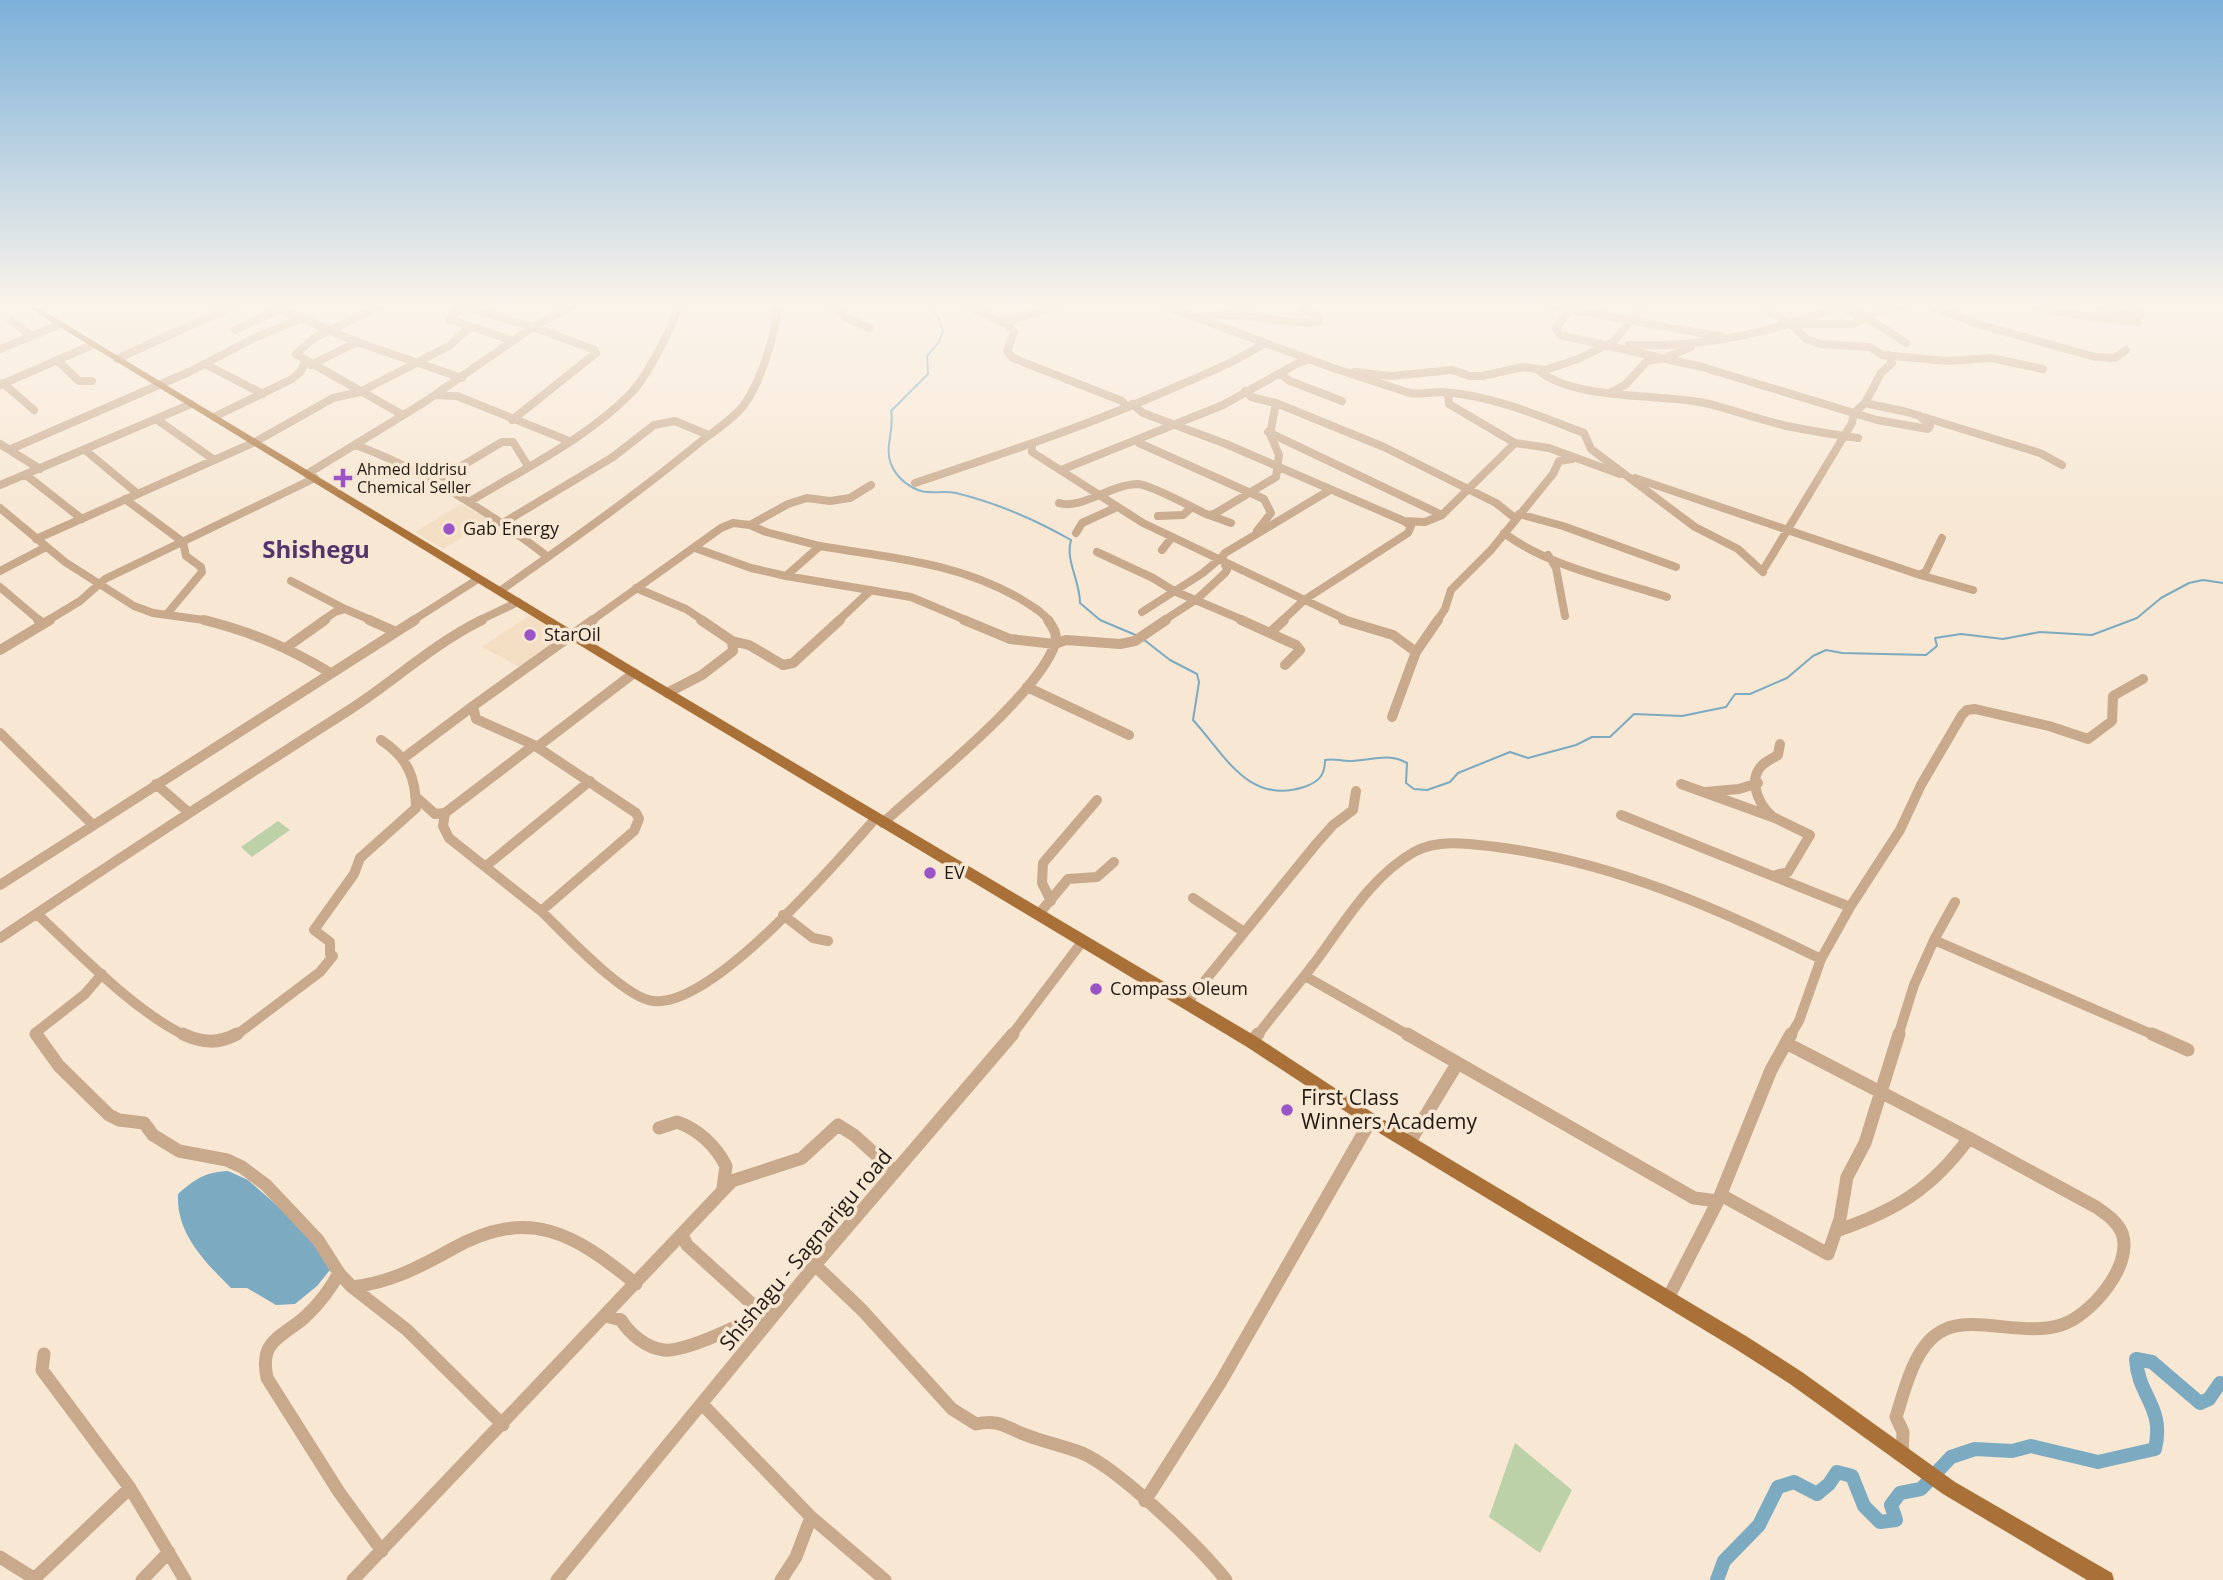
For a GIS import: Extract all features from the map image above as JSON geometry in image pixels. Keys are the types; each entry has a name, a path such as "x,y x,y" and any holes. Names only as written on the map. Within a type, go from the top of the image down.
{"main road":[{"path":"149,379 879,821 1252,1042 1371,1120 1796,1378 1949,1488 2105,1580"}],"street":[{"path":"77,379 92,382"},
{"path":"12,449 173,379"},
{"path":"233,379 263,394"},
{"path":"214,418 288,379"},
{"path":"338,379 403,415"},
{"path":"36,539 254,442 333,398 360,392 387,379"},
{"path":"0,650 80,601 99,583 311,476 461,379"},
{"path":"512,420 564,379"},
{"path":"469,502 591,427 632,393 641,379"},
{"path":"500,591 678,461 743,406 757,379"},
{"path":"1062,379 1122,401 1174,426 1278,465 1412,526 1408,533 1304,600 1271,632"},
{"path":"915,483 1032,444 1192,379"},
{"path":"1061,470 1223,405 1270,379"},
{"path":"1287,379 1342,401"},
{"path":"1365,379 1421,395 1441,392 1481,399 1570,426 1584,433 1591,449 1695,527 1738,549 1764,570 1852,423 1854,413 1865,403 1878,379"},
{"path":"1548,379 1632,397 1653,395 1710,404 1785,426 1858,438"},
{"path":"1611,392 1630,379"},
{"path":"1736,379 1894,424 1928,429 1930,426 1920,416"},
{"path":"4,383 33,410"},
{"path":"1245,391 1251,397 1276,403 1384,447 1517,516 1570,529 1676,567"},
{"path":"434,395 450,394 569,441"},
{"path":"1448,395 1449,404 1466,417 1502,433 1515,443 1549,448 1920,575 1973,590"},
{"path":"1208,515 1220,512 1276,477 1279,455 1268,432 1276,403"},
{"path":"1865,403 1920,416 2040,453 2062,466"},
{"path":"0,485 191,404"},
{"path":"156,419 214,459"},
{"path":"503,523 613,457 654,425 675,421 706,435"},
{"path":"1268,432 1442,515"},
{"path":"1138,440 1139,443 1174,460 1264,499 1271,513 1258,527 1256,535"},
{"path":"433,483 502,442 513,443 528,466"},
{"path":"1404,521 1425,522 1442,515 1515,443"},
{"path":"0,444 12,449 40,469"},
{"path":"1032,444 1032,452 1117,507 1172,537 1360,627 1393,635 1416,652"},
{"path":"355,445 397,461 469,502 503,523 548,557"},
{"path":"85,450 138,494"},
{"path":"1392,717 1416,652 1445,609 1451,590 1491,550 1553,474 1559,461 1580,459"},
{"path":"26,475 82,519"},
{"path":"1059,503 1069,506 1125,485 1140,484 1231,523"},
{"path":"405,757 571,634 680,556 730,524 750,524 798,500 819,497 838,501 862,493 871,485"},
{"path":"1142,612 1220,561 1225,553 1330,490"},
{"path":"1095,517 1097,494"},
{"path":"125,499 183,542 186,556 201,567 202,572 167,614"},
{"path":"1076,533 1082,523 1117,507"},
{"path":"1158,516 1182,515 1192,507"},
{"path":"0,508 65,562 134,606 153,613 249,631 287,646 329,672"},
{"path":"445,813 442,831 541,911 624,985 653,1001 668,1000 684,995 743,956 879,821 996,722 1027,687 1055,644 1056,633 1045,615 991,582 949,567 820,545 766,532 750,524"},
{"path":"1504,533 1509,539 1548,555 1667,597"},
{"path":"1162,550 1172,537"},
{"path":"1920,575 1926,571 1942,538"},
{"path":"786,576 820,545"},
{"path":"0,571 46,547"},
{"path":"695,548 730,563 762,572 911,597 1010,639 1055,644 1066,640 1127,643 1140,637 1197,599 1227,570 1220,561"},
{"path":"1097,552 1153,578 1174,591 1271,632 1299,648 1298,653 1285,665"},
{"path":"1548,555 1556,568 1565,616"},
{"path":"0,885 478,579"},
{"path":"291,581 394,631"},
{"path":"0,587 43,624"},
{"path":"636,588 685,609 732,641 749,645 783,664 789,664 804,654 871,590"},
{"path":"0,938 188,812 350,710 468,628 518,602"},
{"path":"287,646 335,612 345,609"},
{"path":"667,693 695,681 715,667 733,651 732,641"},
{"path":"415,796 435,814 445,813 634,673"},
{"path":"1667,1300 1720,1198 1771,1070 1799,1021 1821,959 1850,907 1885,856 1921,785 1968,710 1975,709 2036,723 2088,739 2112,722 2113,696 2143,679"},
{"path":"1027,687 1129,736"},
{"path":"472,706 476,719"},
{"path":"455,719 476,719 535,746 636,813 639,825 541,911"},
{"path":"0,733 92,824"},
{"path":"37,914 102,974 167,1027 199,1042 217,1042 235,1036 320,972 333,956 330,954 330,942 314,929 354,874 360,858 416,808 415,785 405,757 381,740"},
{"path":"1775,818 1767,813 1759,798 1758,783 1760,766 1778,755 1780,744"},
{"path":"486,866 590,781"},
{"path":"1704,792 1741,790 1758,783"},
{"path":"156,784 188,812"},
{"path":"1681,784 1775,818 1810,835 1788,872 1775,875"},
{"path":"1186,1004 1325,834 1353,810 1356,791"},
{"path":"1051,901 1042,883 1043,863 1097,800"},
{"path":"1621,815 1850,907"},
{"path":"1252,1042 1346,922 1390,872 1414,852 1430,846 1449,844 1554,854 1616,871 1735,918 1821,959"},
{"path":"1038,915 1070,878 1097,877 1114,862"},
{"path":"1788,872 1798,884"},
{"path":"1193,898 1244,932"},
{"path":"1694,1198 1720,1198 1828,1254 1836,1231 1847,1177 1865,1143 1914,985 1955,902"},
{"path":"783,915 813,938 828,941"},
{"path":"1934,940 2188,1050"},
{"name":"Shishagu - Sagnarigu road","path":"556,1580 703,1405 815,1265 1007,1042 1082,942"},
{"path":"102,974 85,994 39,1030 36,1035 38,1044 115,1119 144,1123 153,1135 179,1151 227,1160 242,1167 292,1210 333,1260 338,1273 352,1287 407,1330 503,1425"},
{"path":"1305,976 1694,1198 1709,1217"},
{"path":"1786,1043 2067,1190 2115,1221 2123,1235 2117,1274 2096,1304 2075,1321 2035,1330 2014,1331 1969,1325 1943,1330 1930,1338 1896,1417 1903,1433 1902,1455"},
{"path":"1409,1143 1457,1064"},
{"path":"1145,1501 1220,1383 1371,1120"},
{"path":"659,1128 669,1123 682,1123 712,1148 727,1169 721,1192"},
{"path":"353,1580 737,1178 802,1158 838,1125 854,1135 895,1172"},
{"path":"1836,1231 1878,1217 1903,1203 1951,1166 1969,1138"},
{"path":"352,1287 394,1280 472,1238 522,1225 542,1226 578,1241 636,1284"},
{"path":"682,1236 687,1245 763,1314"},
{"path":"815,1265 862,1310 953,1409 976,1424 993,1420 1026,1435 1084,1454 1126,1483 1212,1562 1226,1580"},
{"path":"338,1273 332,1289 276,1338 267,1349 264,1361 267,1378 339,1492 382,1551"},
{"path":"606,1316 621,1320 632,1336 664,1350 690,1345 783,1305"},
{"path":"44,1354 42,1370 130,1488 185,1580"},
{"path":"703,1405 811,1517 885,1580"},
{"path":"0,1557 34,1579 130,1488"},
{"path":"781,1580 796,1557 811,1517"},
{"path":"142,1580 169,1552"}],"shaded area":[{"path":"461,504 490,520 443,549 415,532"},
{"path":"533,613 567,634 522,668 482,647"}],"green space":[{"path":"278,821 290,830 252,857 241,847"},
{"path":"1515,1443 1572,1490 1540,1553 1489,1517"}],"water":[{"path":"228,1171 248,1180 289,1216 328,1259 330,1270 317,1286 295,1304 276,1305 247,1288 231,1288 202,1257 187,1234 178,1194 201,1177"}],"waterway":[{"path":"923,379 891,411 889,458 896,472 906,483 918,490 956,493 986,502 1071,540 1071,563 1080,603 1100,620 1138,636"},
{"path":"1143,639 1170,660 1197,674 1199,682 1193,720 1227,761 1253,783 1284,791 1314,783 1324,770 1325,760 1392,758 1407,763 1406,783 1414,789 1427,790 1450,782 1458,773 1510,752 1528,758 1576,745 1592,737 1610,737 1634,714 1682,716 1726,707 1735,694 1750,694 1787,678 1813,656 1826,650 1842,653 1926,655 1937,646 1935,638 1961,634 2003,639 2040,632 2092,635 2137,618 2161,598 2189,583 2203,580 2223,583"},
{"path":"1717,1580 1724,1561 1759,1525 1778,1487 1794,1482 1817,1494 1829,1484 1837,1472 1852,1476 1864,1506 1880,1522 1896,1520 1891,1505 1900,1493 1921,1489 1951,1457 1975,1449 2012,1451 2031,1446 2098,1462 2155,1449 2157,1422 2141,1383 2136,1359 2152,1362 2200,1403 2209,1399 2220,1383 2223,1384"}],"place":[{"name":"Ahmed Iddrisu Chemical Seller","path":"343,478"},
{"name":"Gab Energy","path":"449,529"},
{"name":"StarOil","path":"530,635"},
{"name":"EV","path":"930,873"},
{"name":"Compass Oleum","path":"1096,989"},
{"name":"First Class Winners Academy","path":"1287,1110"}],"district":[{"name":"Shishegu","path":"316,550"}]}
